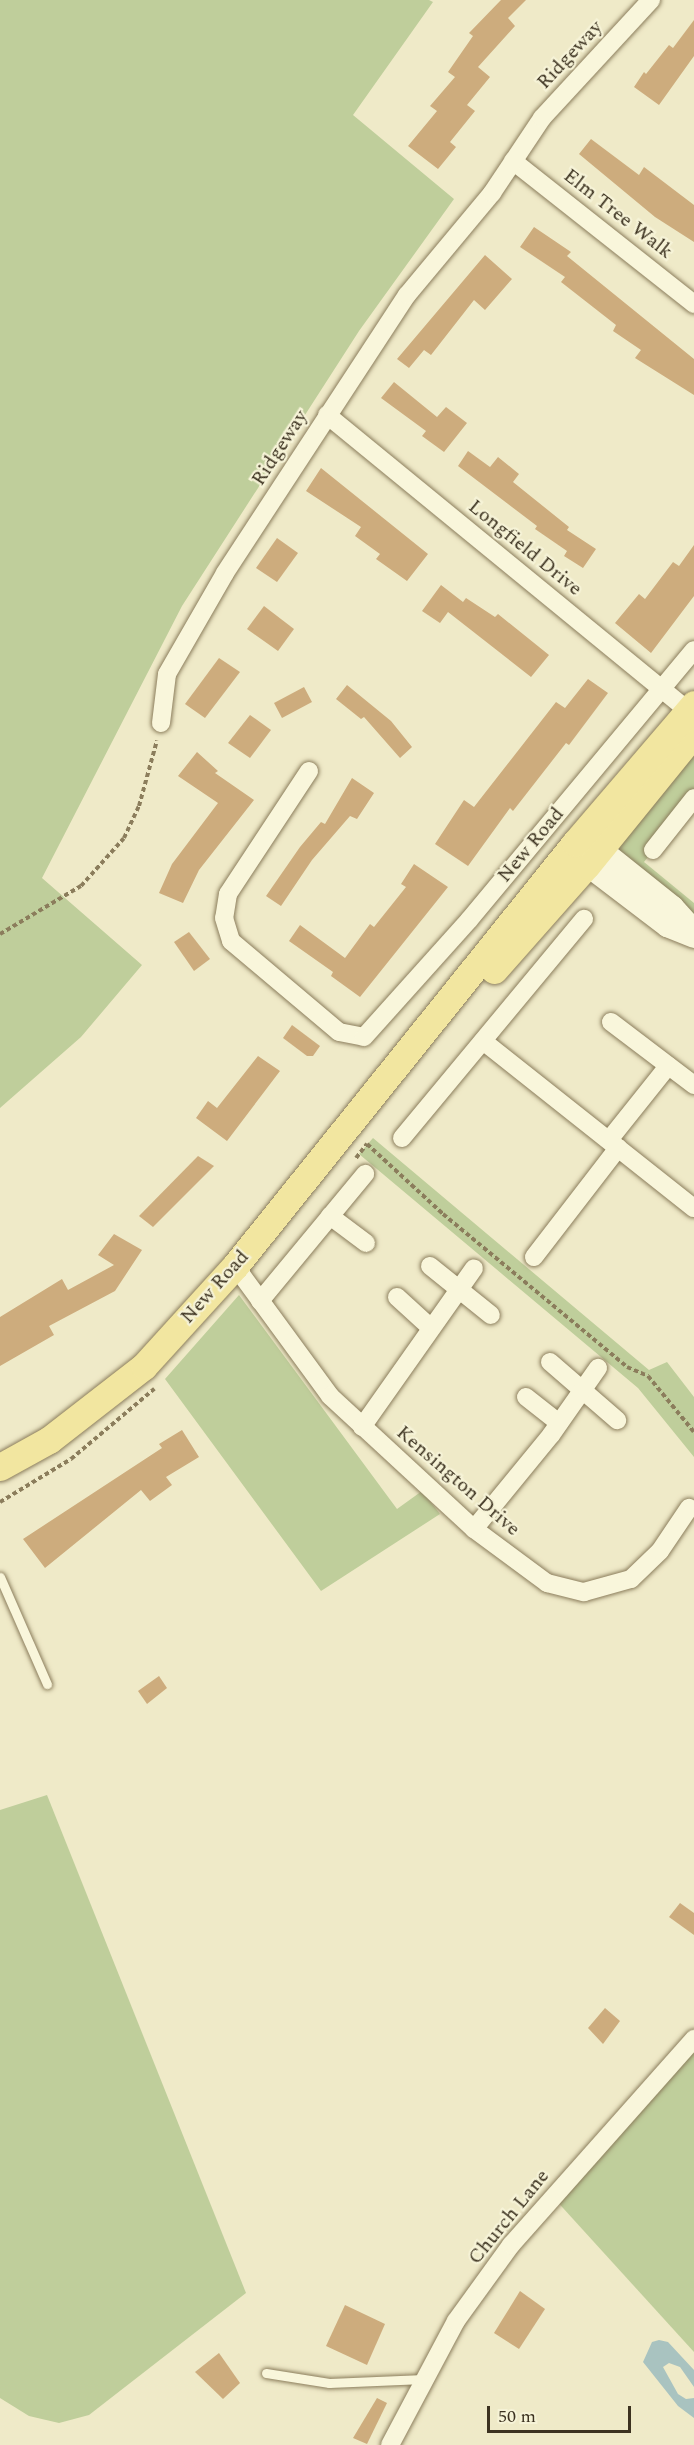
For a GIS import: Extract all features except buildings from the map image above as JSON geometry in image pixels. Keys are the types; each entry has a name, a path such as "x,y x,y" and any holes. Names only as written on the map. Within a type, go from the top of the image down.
{"main road":[{"name":"New Road","path":"0,1467 49,1440 144,1366 235,1266 396,1071 510,953 693,716"}],"street":[{"name":"Ridgeway","path":"161,723 167,675 225,573 407,295 492,193 543,118 651,0"},
{"name":"Elm Tree Walk","path":"513,161 694,304"},
{"name":"Longfield Drive","path":"327,415 693,716"},
{"name":"New Road","path":"309,771 228,894 224,918 231,940 339,1032 364,1037 469,920 694,650"},
{"path":"653,850 693,801"},
{"path":"587,853 673,907 694,930"},
{"path":"587,853 667,926 694,937"},
{"path":"402,1138 584,920"},
{"path":"611,1022 694,1085"},
{"path":"483,1041 694,1208"},
{"path":"534,1257 668,1066"},
{"path":"260,1301 364,1174"},
{"path":"330,1216 366,1243"},
{"name":"Kensington Drive","path":"235,1266 330,1396 474,1529 546,1583 584,1592 631,1579 660,1551 689,1508"},
{"path":"430,1266 490,1315"},
{"path":"362,1427 474,1268"},
{"path":"397,1298 431,1329"},
{"path":"550,1362 617,1420"},
{"path":"474,1529 559,1423 598,1368"},
{"path":"526,1396 559,1423"},
{"name":"Church Lane","path":"390,2445 456,2321 511,2245 694,2039"}],"lane":[{"path":"0,1577 47,1684"},
{"path":"266,2373 329,2383 424,2379"}],"path":[{"path":"0,934 81,886 124,838 139,806 161,723"},
{"path":"367,1144 443,1214 627,1366 648,1376 694,1432"}],"green space":[{"path":"0,0 429,0 433,2 353,115 454,199 359,331 182,606 42,878 142,965 81,1037 0,1108"},
{"path":"694,751 694,798 644,862 694,903 694,930 608,855"},
{"path":"373,1138 649,1370 667,1362 694,1397 694,1457 638,1388 359,1154"},
{"path":"239,1295 397,1509 422,1491 440,1514 321,1591 165,1379"},
{"path":"47,1795 246,2293 89,2415 59,2423 29,2416 0,2398 0,1810"},
{"path":"694,2039 694,2352 553,2197"}],"water":[{"path":"659,2340 668,2342 694,2370 694,2387 680,2367 669,2363 663,2367 678,2394 686,2399 694,2398 694,2418 678,2406 643,2362 652,2342"}]}
